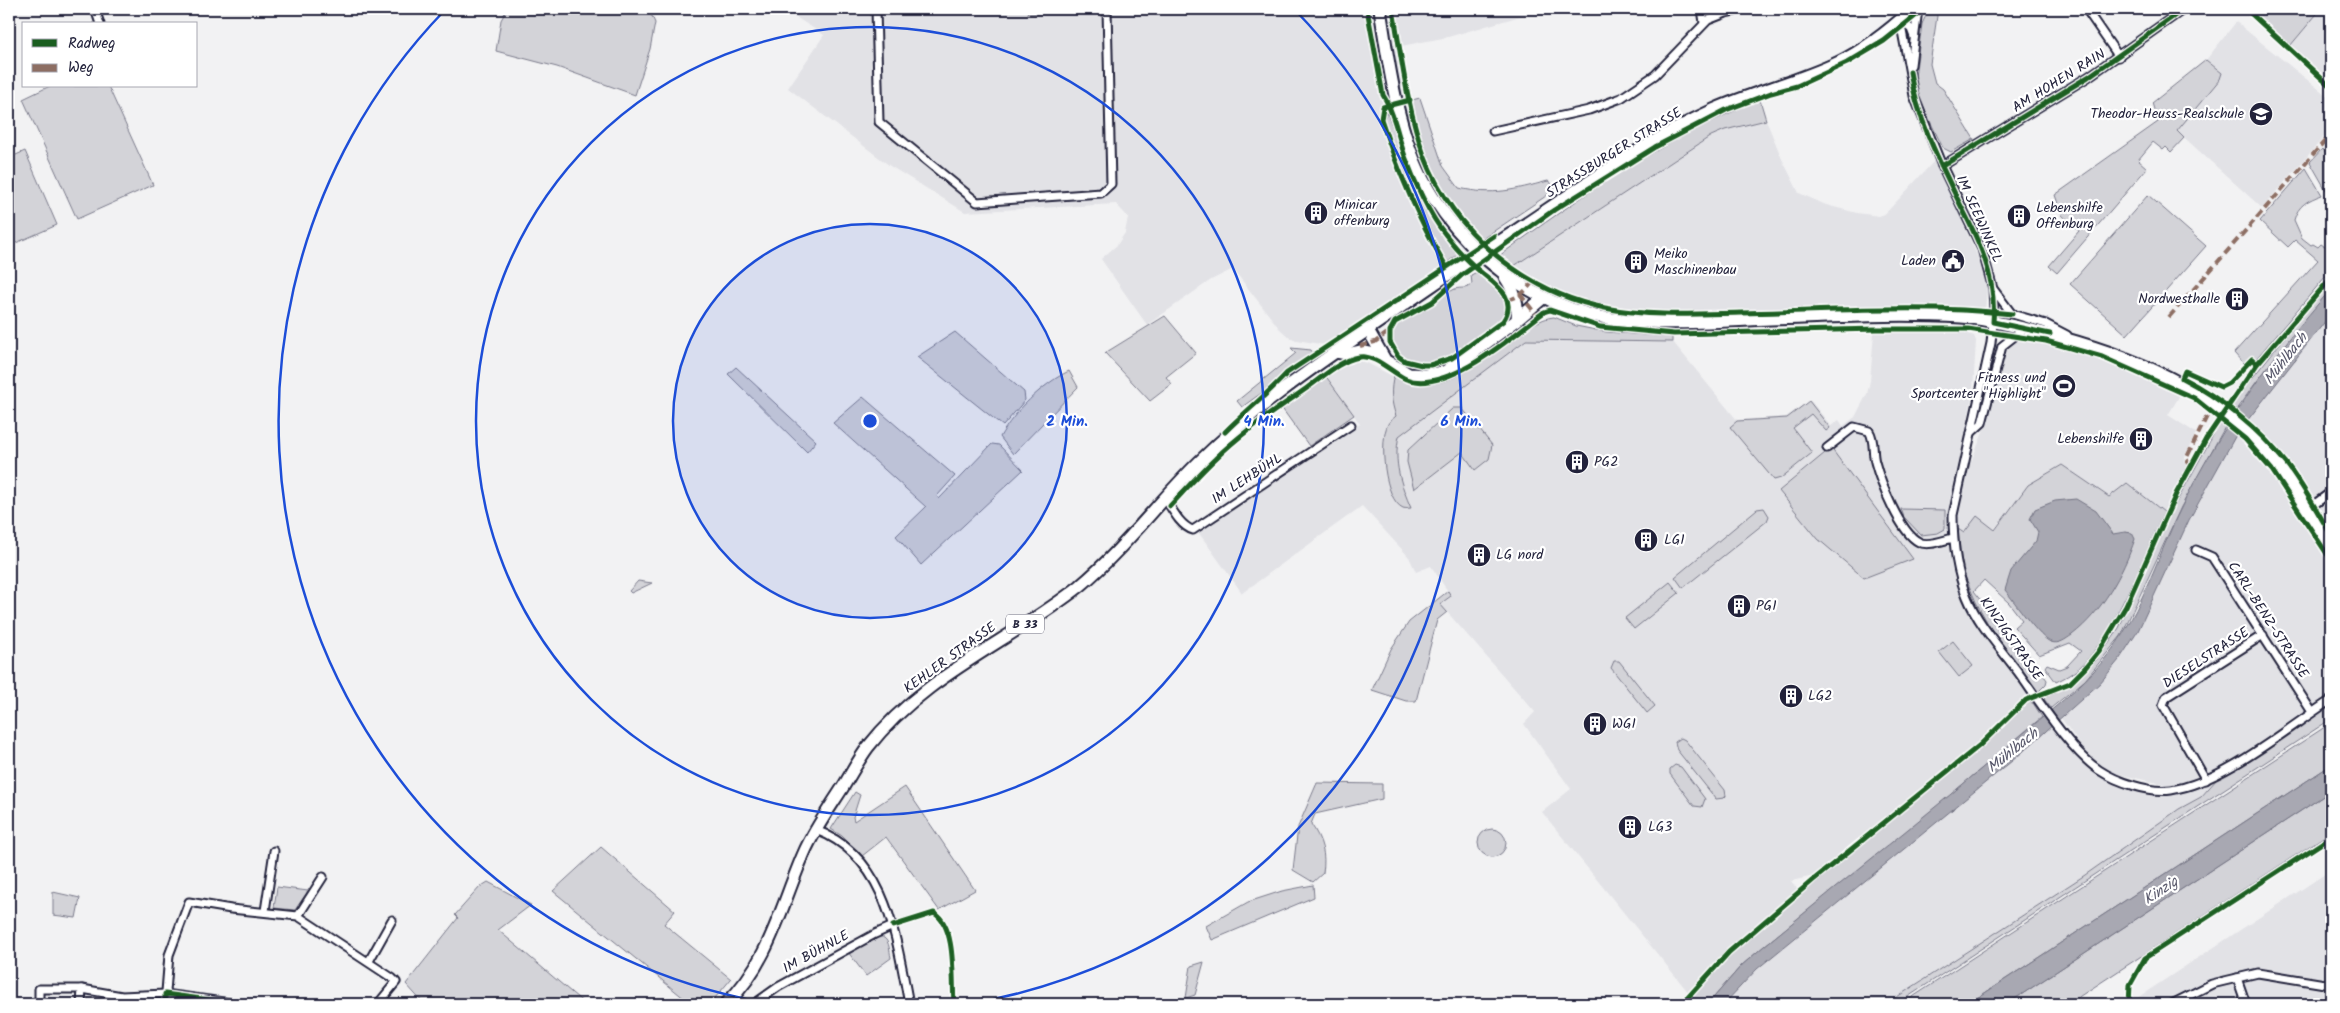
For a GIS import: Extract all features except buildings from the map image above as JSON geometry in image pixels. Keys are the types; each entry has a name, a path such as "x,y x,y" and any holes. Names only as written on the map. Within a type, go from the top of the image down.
{"main road":[{"path":"1380,9 1400,113 1416,164 1432,196 1467,242 1504,275 1542,298 1590,314 1643,320 1682,322 1870,316 1961,317 2025,328 2075,340 2148,368 2180,383 2217,406 2256,439 2278,465 2331,546"},
{"name":"STRASSBURGER STRASSE","path":"1368,330 1498,242 1646,146 1680,126 1716,109 1840,61 1880,36 1912,9"},
{"path":"1504,275 1516,298 1518,308 1517,320"},
{"path":"1336,352 1347,354 1360,351 1384,358 1409,374 1425,375 1444,372 1517,320 1542,298"},
{"path":"1368,330 1384,358"},
{"name":"KEHLER STRASSE","path":"726,1004 746,982 765,952 805,851 868,747 926,691 974,656 1045,611 1081,585 1117,552 1165,498 1210,452 1254,412 1282,388 1368,330"}],"street":[{"path":"95,9 99,22"},
{"path":"876,9 879,122 978,202 1101,193 1111,184 1107,9"},
{"path":"1702,9 1704,24"},
{"path":"1493,131 1589,110 1620,98 1655,75 1704,24 1716,16 1744,9"},
{"path":"1904,9 1900,20 1911,28 1914,40"},
{"name":"IM SEEWINKEL","path":"1910,72 1918,9"},
{"path":"2086,9 2119,57"},
{"name":"AM HOHEN RAIN","path":"1942,166 2119,57 2184,9"},
{"name":"IM SEEWINKEL","path":"1900,20 1914,96 1942,166 1982,249 1993,290 1993,322"},
{"path":"1993,290 2012,314 2046,324 2075,340"},
{"name":"KINZIGSTRASSE","path":"1993,322 1955,499 1953,538 1958,570 1974,613 2044,709 2086,759 2100,770 2117,779 2148,788 2169,790 2206,780 2241,760 2331,700"},
{"path":"1970,433 1982,423 2002,346 2025,328"},
{"name":"IM LEHBÜHL","path":"1165,498 1181,522 1187,528 1193,530 1351,425"},
{"path":"1827,448 1854,428 1864,428 1869,431 1872,436 1874,459 1884,491 1907,530 1919,542 1926,544 1953,538"},
{"path":"2308,509 2331,492"},
{"name":"CARL-BENZ-STRASSE","path":"2196,550 2212,557 2312,712"},
{"name":"DIESELSTRASSE","path":"2206,780 2163,705 2166,697 2263,635"},
{"path":"816,830 842,843 868,870 882,892 893,926 909,1004"},
{"path":"265,911 274,851"},
{"path":"298,916 323,876"},
{"path":"165,1004 169,955 190,902 232,910 265,911 298,916 369,961 396,982 378,1004"},
{"path":"369,961 392,920"},
{"name":"IM BÜHNLE","path":"754,1004 778,987 893,926"},
{"path":"2172,1004 2212,984 2258,973 2331,985"},
{"path":"2237,978 2246,1004"},
{"path":"39,1004 39,989 82,989 122,1000 166,994 238,1004"},
{"path":"81,1004 82,989"}],"shaded area":[{"path":"507,9 642,9 652,16 655,23 650,49 635,95 557,67 496,51 501,20"},
{"path":"783,9 1545,9 1448,37 1401,46 1415,121 1425,155 1442,189 1461,217 1482,239 1326,345 1291,339 1279,328 1233,269 1211,280 1147,325 1101,259 1117,245 1125,233 1128,217 1116,204 965,212 890,166 788,88 824,35"},
{"path":"1027,9 1070,9 1068,12 1028,14"},
{"path":"1929,9 1935,9 1937,16 1930,64 1935,83 1943,89 1974,139 1951,152 1943,148 1917,94 1915,77 1922,24"},
{"path":"2250,9 2321,9 2290,46"},
{"path":"2321,9 2331,17 2331,83 2290,46"},
{"name":"Theodor-Heuss-Realschule","path":"2236,22 2331,99 2331,129 2262,208 2177,131 2222,73 2206,60"},
{"path":"2206,60 2222,73 2220,79 2177,131 2184,138 2171,152 2166,147 2163,150 2153,142 2138,160 2147,168 2057,273 2049,266 2079,231 2062,215 2055,195 2158,122 2152,103"},
{"path":"46,88 109,88 153,185 77,219 23,99"},
{"path":"1420,98 1443,166 1459,188 1494,192 1548,181 1558,188 1482,239 1468,224 1445,192 1427,158 1412,100"},
{"path":"1760,100 1766,120 1725,130 1711,136 1514,266 1499,256 1593,190 1657,150 1725,115"},
{"path":"1387,113 1415,186 1434,223 1459,254 1446,263 1419,210 1404,174 1384,119"},
{"path":"1766,120 1799,193 1826,205 1857,213 1879,216 1885,214 1935,160 1984,271 1987,287 1985,310 1925,307 1733,312 1641,311 1584,301 1557,290 1514,266 1711,136 1725,130"},
{"path":"2322,149 2331,157 2331,186 2326,190 2310,162"},
{"path":"25,151 57,225 9,246 9,158"},
{"path":"2306,168 2322,195 2304,204 2298,210 2294,220 2302,238 2311,245 2313,244 2318,247 2321,244 2324,246 2331,244 2331,270 2255,360 2251,358 2243,363 2234,353 2318,260 2295,240 2288,247 2260,221"},
{"path":"2148,195 2206,246 2127,335 2070,284"},
{"path":"1477,272 1491,281 1504,297 1504,312 1500,321 1447,358 1431,363 1418,363 1400,355 1392,342 1395,324 1423,311 1451,291 1470,286 1472,284 1471,275"},
{"path":"2331,280 2331,289 2235,411 2229,407"},
{"path":"2331,314 2331,705 2217,779 2201,797 2179,809 2085,875 1886,1004 1724,1004 1757,969 2052,726 2074,754 2094,772 2117,786 2142,793 2169,794 2163,784 2113,773 2098,766 2086,753 2061,718 2100,683 2119,660 2138,631 2189,520 2236,435"},
{"path":"1165,316 1196,353 1166,377 1172,384 1150,401 1105,353"},
{"path":"1554,317 1576,326 1606,332 1672,337 1672,342 1526,340 1399,436 1397,455 1399,473 1411,508 1403,508 1391,494 1384,456 1385,432 1389,423 1396,416 1392,396 1394,375 1410,382 1425,384 1441,382 1472,368 1538,322"},
{"path":"955,332 1024,392 1025,400 1003,426 917,357"},
{"path":"1874,332 1965,333 1974,336 1976,341 1973,390 1966,431 1949,505 1949,554 1958,588 1975,622 2029,695 1992,727 1981,742 1968,753 1814,876 1791,881 1798,890 1721,956 1689,993 1542,812 1571,789 1524,724 1535,712 1440,604 1451,596 1431,566 1416,572 1409,557 1362,506 1242,593 1199,533 1360,424 1327,377 1346,364 1356,361 1367,363 1402,381 1414,384 1429,384 1441,382 1462,374 1496,351 1526,340 1673,342 1737,420 1786,417 1810,400 1831,426 1839,420 1843,426 1855,417 1867,394 1870,381"},
{"path":"2018,339 2037,340 2102,359 2180,395 2168,415 2196,433 2185,456 2184,461 2188,466 2164,512 2128,483 2109,497 2062,465 2028,485 1994,530 1964,533 1958,529 1961,499 1968,469 1982,435 2005,348"},
{"path":"1291,348 1311,350 1313,353 1284,371 1271,386 1242,407 1237,401 1296,353"},
{"path":"736,367 816,441 807,452 728,374"},
{"path":"1069,371 1078,387 1013,454 1000,437 1006,428 1039,391"},
{"path":"1325,375 1354,415 1309,446 1281,407"},
{"path":"863,397 955,476 937,496 939,499 992,444 999,445 1023,470 921,565 896,536 926,507 833,423"},
{"path":"1809,401 1830,428 1826,431 1811,414 1793,428 1812,453 1781,478 1774,480 1730,427 1737,421 1787,418"},
{"path":"1453,408 1462,408 1492,445 1489,459 1475,470 1462,452 1414,489 1407,462 1408,450"},
{"path":"2221,421 2226,425 2181,507 2121,636 2085,680 2051,708 2044,699 2050,693 2072,686 2096,661 2119,628 2170,514"},
{"path":"1831,448 1913,559 1864,578 1818,539 1779,491"},
{"path":"2062,465 2109,497 2127,483 2164,512 2127,594 2104,636 2092,654 2079,668 2056,682 2045,667 2047,664 2059,669 2067,666 2081,651 2070,643 2039,655 2014,627 2022,620 2009,603 1984,580 1974,591 1987,607 1984,609 2022,655 2027,653 2047,680 2046,684 2038,692 1991,629 1976,602 1962,569 1958,529 1964,533 1977,516 1995,530 2028,485"},
{"path":"1764,508 1769,516 1767,521 1683,588 1675,577 1757,509"},
{"path":"1901,509 1945,510 1945,529 1938,533 1921,535 1904,517"},
{"path":"638,581 652,583 631,593 629,591"},
{"path":"1670,582 1679,593 1634,629 1625,618"},
{"path":"1448,591 1451,596 1440,604 1447,612 1437,620 1416,701 1406,701 1372,690 1391,649 1409,622"},
{"path":"1953,641 1973,666 1959,677 1939,652"},
{"path":"1614,661 1619,661 1655,706 1647,713 1611,668"},
{"path":"2028,702 2033,703 2042,717 1935,808 1764,946 1741,966 1708,1004 1687,1004 1734,950 1992,738"},
{"path":"2331,705 2331,719 1897,1004 1886,1004 2085,875 2179,809 2201,797 2217,779"},
{"path":"2331,723 2331,765 1968,1004 1902,1004"},
{"path":"1681,738 1685,740 1725,790 1726,796 1724,798 1716,799 1677,750 1675,742"},
{"path":"1675,765 1681,767 1705,799 1702,807 1694,806 1670,774 1670,769"},
{"path":"1317,783 1382,784 1382,799 1315,814 1311,824 1322,847 1324,866 1323,873 1313,882 1293,870 1298,827"},
{"path":"905,787 975,890 939,910 886,837 862,856 842,836 831,829 855,792 860,795 853,817 854,821"},
{"path":"2331,791 2331,832 2068,1004 2007,1004"},
{"path":"1492,829 1502,833 1506,843 1502,853 1492,857 1482,853 1478,843 1482,833"},
{"path":"601,847 675,911 664,924 731,979 710,1004 691,1004 553,891"},
{"path":"2331,870 2331,1004 2129,1004 2131,1002"},
{"path":"488,882 531,905 498,930 585,1004 424,1004 406,984 458,918 455,915 480,887"},
{"path":"1313,885 1314,897 1212,940 1206,926 1248,902 1282,891"},
{"path":"277,887 308,891 295,910 274,908"},
{"path":"53,892 80,898 76,918 53,915"},
{"path":"879,936 887,941 891,958 866,976 848,952"},
{"path":"1204,962 1195,995 1186,998 1191,966"}],"water":[{"name":"Mühlbach","path":"2331,289 2331,314 2236,435 2189,520 2138,631 2119,660 2100,683 2018,756 1757,969 1724,1004 1708,1004 1741,966 1764,946 2064,700 2100,664 2122,636 2132,619 2181,508 2230,421 2268,366"},
{"path":"2076,499 2096,511 2113,534 2132,533 2135,539 2118,579 2102,604 2083,626 2072,635 2054,643 2040,634 2005,590 2011,571 2036,541 2038,532 2030,519 2035,509 2055,501"},
{"name":"Kinzig","path":"2331,765 2331,791 2007,1004 1968,1004"}],"marked path":[{"path":"2204,9 2208,11 2226,9"},
{"path":"2169,317 2331,134"},
{"path":"1508,300 1523,293 1534,280"},
{"path":"1520,294 1538,317"},
{"path":"1360,346 1375,342 1390,331"},
{"path":"2192,465 2186,459 2211,408"}],"cycle path":[{"path":"1367,9 1383,95 1391,110 1406,159 1418,188 1439,227 1467,260 1472,264 1476,268 1496,284 1502,290 1508,304 1503,321 1452,358 1430,365 1405,361 1398,356 1390,342 1390,331 1395,322 1432,302 1462,275 1554,210 1655,147 1726,110 1771,93 1797,86 1847,63 1884,41 1924,9"},
{"path":"1393,9 1418,138 1437,183 1453,209 1473,233 1495,254 1520,273 1547,288 1575,300 1605,308 1656,314 1911,309 1945,309 2012,314"},
{"path":"1942,166 2088,77 2184,9"},
{"path":"2246,9 2331,87"},
{"path":"1910,72 1913,89 1929,138 1979,244 1989,273 1992,289 1993,322 2050,334"},
{"path":"1410,100 1383,107 1381,119 1409,194 1426,231 1446,266"},
{"path":"1225,432 1287,373 1494,236"},
{"path":"1682,1004 1729,952 1812,881 1980,745 2026,700 2070,683 2085,668 2099,651 2126,606 2176,494 2206,439 2257,364 2331,278"},
{"path":"1170,506 1225,449 1345,362 1359,357 1371,358 1406,379 1422,382 1441,379 1460,371 1498,348 1544,312 1550,310 1600,327 1674,334 1877,329 1968,329 2046,341 2102,357 2194,398 2245,439 2272,470 2331,560"},
{"path":"2255,362 2252,359 2229,383 2221,387 2185,371 2182,378 2225,405 2264,438 2292,471 2331,535"},
{"path":"2129,1004 2130,985 2145,958 2331,837"},
{"path":"893,926 934,913 941,920 947,929 950,941 954,1004"},
{"path":"165,1004 165,994 238,1004"}],"place":[{"name":"Theodor-Heuss-Realschule","path":"2261,114"},
{"name":"Minicar offenburg","path":"1316,213"},
{"name":"Lebenshilfe Offenburg","path":"2019,216"},
{"name":"Laden","path":"1953,261"},
{"name":"Meiko Maschinenbau","path":"1636,262"},
{"name":"Nordwesthalle","path":"2237,299"},
{"name":"Fitness und Sportcenter \"Highlight\"","path":"2064,386"},
{"name":"Lebenshilfe","path":"2141,439"},
{"name":"PG2","path":"1577,462"},
{"name":"LG1","path":"1646,540"},
{"name":"LG nord","path":"1479,555"},
{"name":"PG1","path":"1739,606"},
{"name":"LG2","path":"1791,696"},
{"name":"WG1","path":"1595,724"},
{"name":"LG3","path":"1630,827"}]}
